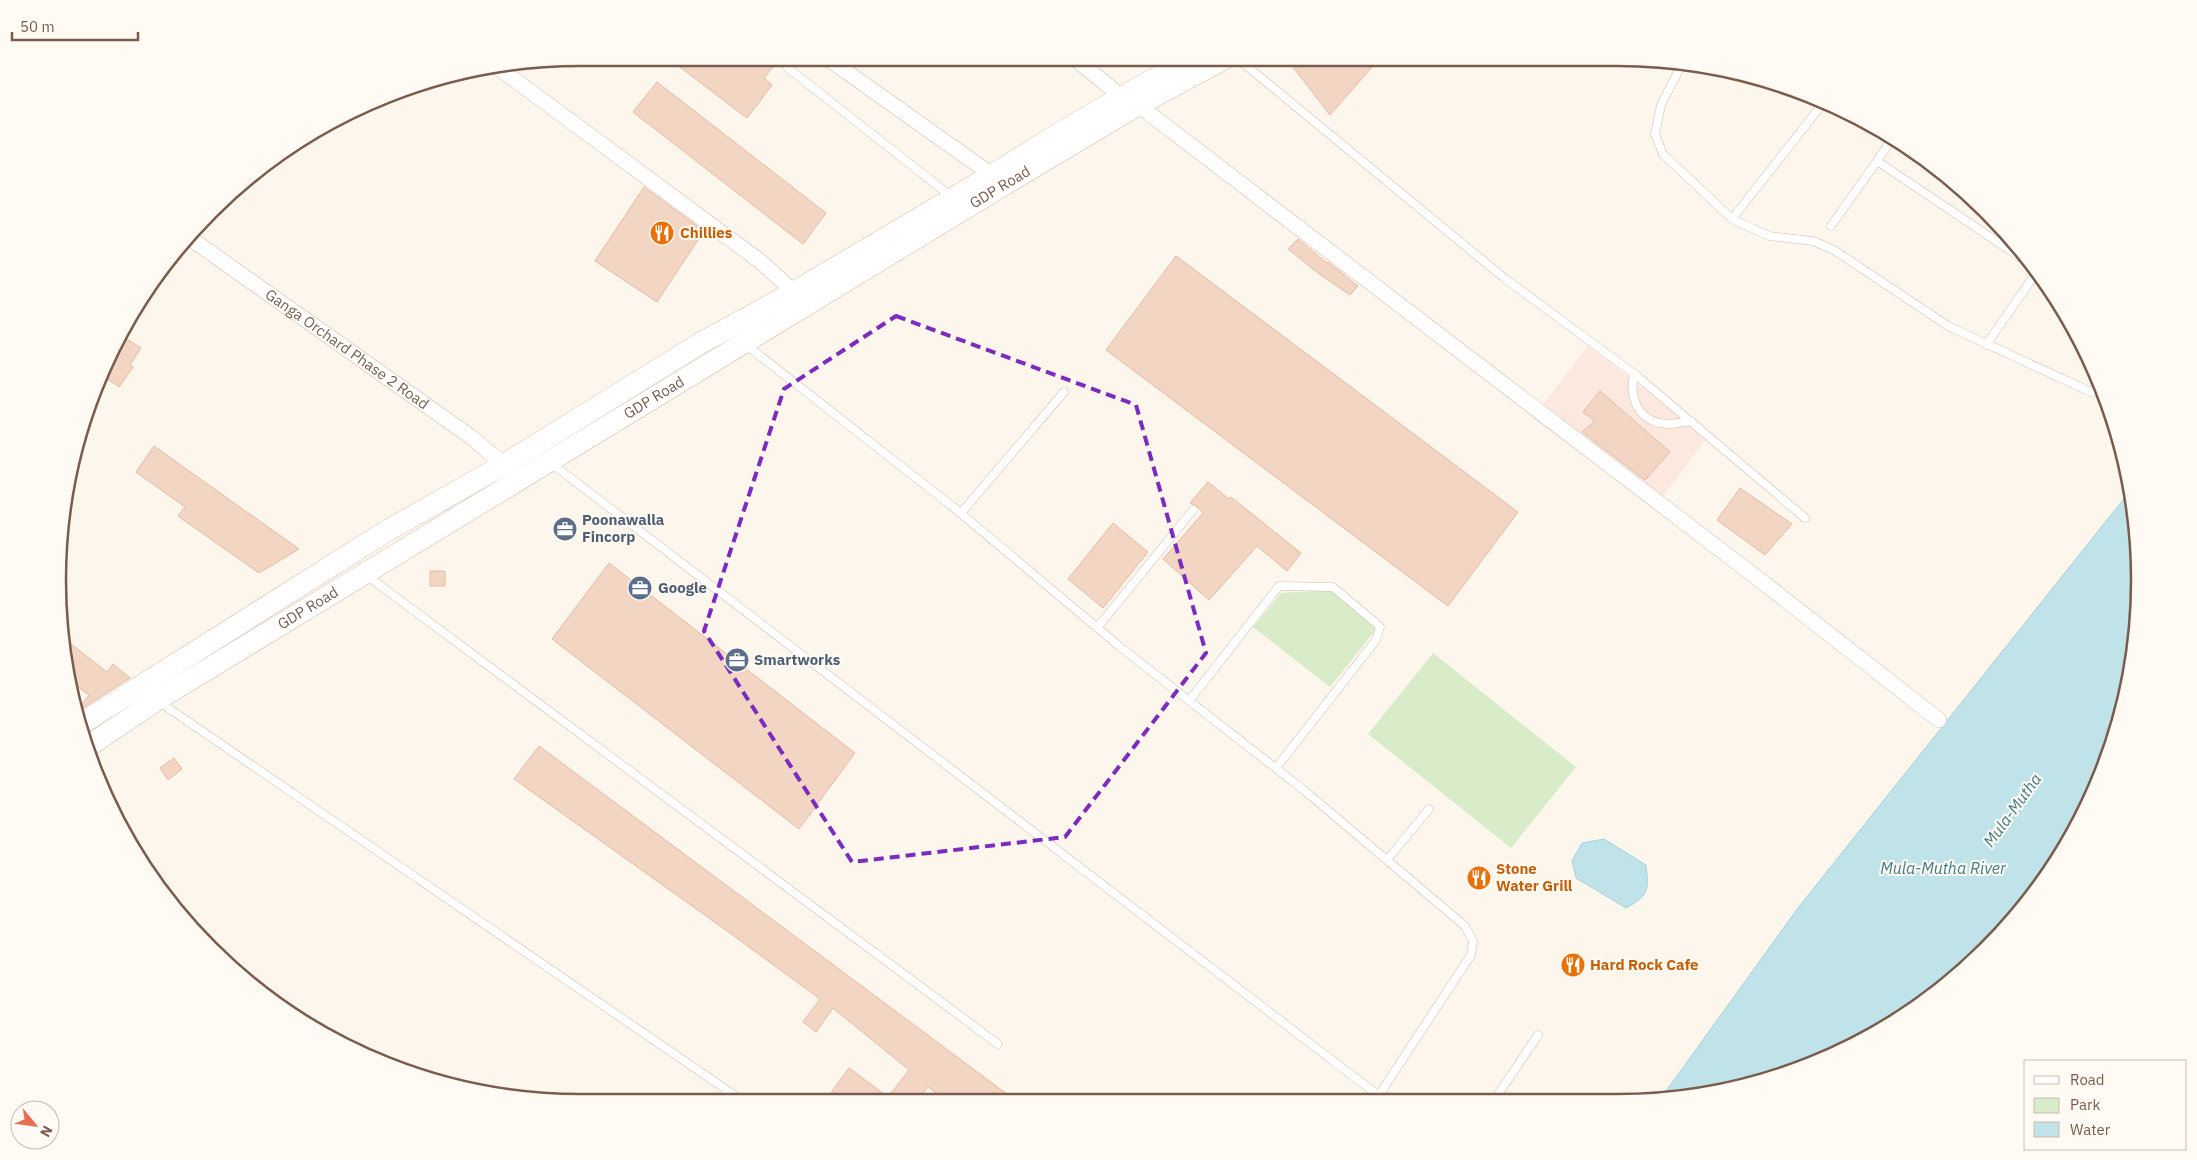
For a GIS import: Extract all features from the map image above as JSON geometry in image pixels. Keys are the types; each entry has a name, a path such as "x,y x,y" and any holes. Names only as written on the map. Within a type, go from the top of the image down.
{"main road":[{"path":"1130,101 1180,66"},
{"name":"GDP Road","path":"86,720 385,532 505,464 699,344 794,292 1066,129 1208,66"},
{"name":"GDP Road","path":"93,742 158,700 743,343 1130,101"}],"street":[{"path":"838,66 992,175"},
{"path":"1084,66 1748,570 1940,720"},
{"path":"505,72 760,261 794,292"},
{"name":"Ganga Orchard Phase 2 Road","path":"194,241 470,437 505,464 519,481"}],"lane":[{"path":"1247,66 1503,277 1634,374 1806,518"},
{"path":"788,68 953,198"},
{"path":"1679,70 1661,104 1655,134 1663,154 1732,219 1769,236 1813,241 1834,250 1948,326 2093,393"},
{"path":"1732,219 1820,108"},
{"path":"1831,226 1888,144"},
{"path":"1877,161 2012,252"},
{"path":"1986,345 2032,278"},
{"path":"743,343 961,513 1097,628 1276,768 1465,926 1473,941 1471,955 1383,1094"},
{"path":"1634,374 1631,388 1632,398 1643,414 1660,423 1669,424 1690,421"},
{"path":"961,513 1064,392"},
{"path":"550,462 1377,1094"},
{"path":"1097,628 1194,510"},
{"path":"365,574 998,1044"},
{"path":"1189,701 1279,586 1333,587 1377,624 1380,627 1380,631 1376,640 1276,768"},
{"path":"158,700 733,1094"},
{"path":"1387,860 1429,809"},
{"path":"1498,1094 1538,1035"}],"highlighted area":[{"path":"896,316 1136,405 1206,653 1065,837 852,862 704,631 784,389"}],"shaded area":[{"path":"1588,346 1707,438 1656,506 1532,418"}],"green space":[{"path":"1330,590 1378,627 1330,687 1253,627 1281,593"},
{"path":"1433,653 1576,767 1511,848 1368,734"}],"water":[{"name":"Mula-Mutha River","path":"2124,499 2130,546 2130,614 2121,680 2113,713 2092,777 2078,807 2062,837 2025,893 2003,919 1956,966 1930,988 1874,1025 1814,1055 1782,1066 1717,1084 1666,1091 1798,908"},
{"path":"1604,839 1646,865 1646,891 1643,896 1626,908 1576,878 1572,861 1582,843"}],"building":[{"path":"679,66 774,66 764,78 772,85 747,118"},
{"path":"1294,66 1373,66 1330,115 1293,67"},
{"path":"657,82 826,213 803,244 633,112"},
{"path":"644,187 704,231 657,302 595,261"},
{"path":"1298,239 1358,286 1350,295 1288,249"},
{"path":"1176,256 1518,512 1448,606 1106,350"},
{"path":"127,339 141,348 130,365 133,367 119,387 107,379"},
{"path":"1600,391 1670,452 1645,480 1582,432 1595,421 1583,412"},
{"path":"154,446 299,549 259,573 178,516 185,507 136,472"},
{"path":"1208,482 1229,499 1231,497 1301,553 1287,571 1257,546 1209,600 1163,559 1203,513 1197,506 1190,503"},
{"path":"1740,488 1792,524 1765,555 1717,520"},
{"path":"1113,523 1148,552 1103,608 1068,579"},
{"path":"609,563 855,753 799,829 552,639"},
{"path":"430,571 445,571 445,586 430,586"},
{"path":"71,644 107,672 113,664 130,678 83,708 82,704 89,695 78,686"},
{"path":"539,746 1007,1094 938,1094 928,1087 923,1094 890,1094 909,1070 833,1008 816,1032 803,1022 820,999 514,779"},
{"path":"174,758 182,769 168,780 160,768"},
{"path":"849,1068 884,1094 830,1094"}],"place":[{"name":"Chillies","path":"662,233"},
{"name":"Poonawalla Fincorp","path":"565,529"},
{"name":"Google","path":"640,588"},
{"name":"Smartworks","path":"737,660"},
{"name":"Stone Water Grill","path":"1479,878"},
{"name":"Hard Rock Cafe","path":"1573,965"}],"water label":[{"name":"Mula-Mutha","path":"2012,810"}]}
